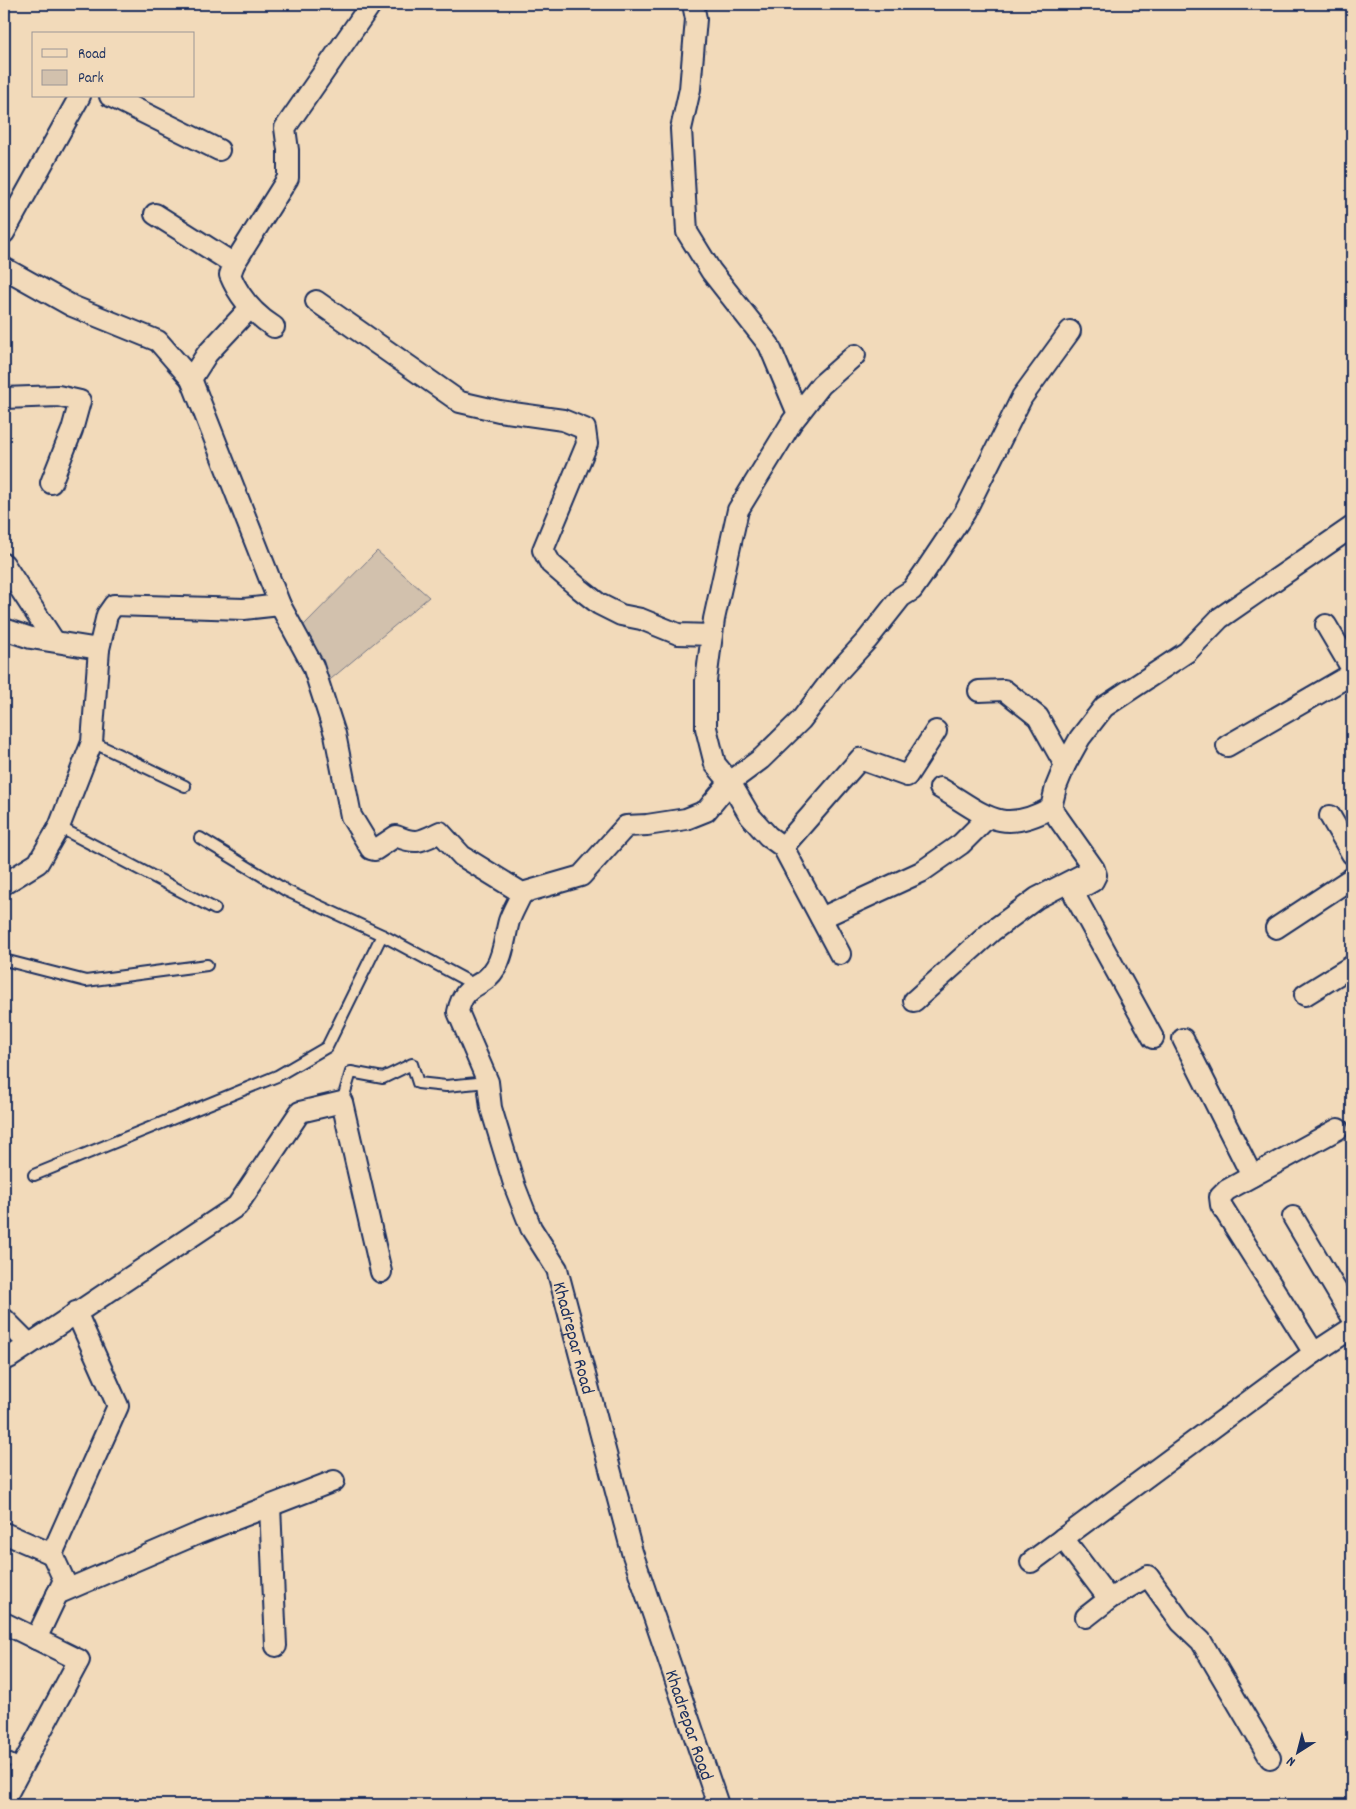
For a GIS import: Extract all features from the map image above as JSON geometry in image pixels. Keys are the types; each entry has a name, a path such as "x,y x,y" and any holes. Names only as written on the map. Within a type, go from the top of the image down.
{"street":[{"path":"274,326 250,308 235,287 230,275 234,264 288,178 288,150 284,128 371,4"},
{"path":"693,4 696,19 690,89 681,129 687,232 711,271 770,345 798,414"},
{"path":"4,233 79,98"},
{"path":"114,98 219,150"},
{"path":"155,214 234,264"},
{"path":"4,268 72,306 158,341 191,379 280,605 313,666 335,734 351,816 372,849 376,850 396,836 413,842 423,841 440,832 462,856 522,893 581,876 626,826 686,819 706,811 730,782 761,759 802,720 835,675 867,640 901,597 912,590 965,512 1022,397 1070,331"},
{"path":"316,302 460,402 499,412 563,420 585,428 587,444 543,550 551,564 599,604 621,615 641,619 678,634 712,635"},
{"path":"191,379 207,354 250,308"},
{"path":"840,954 783,847 768,836 750,816 730,782 715,764 706,728 706,682 712,635 738,510 764,464 798,414 821,385 855,355"},
{"path":"4,398 58,396 80,401 72,430 51,483"},
{"path":"940,788 988,817 1009,823 1037,816 1051,808 1056,786 1065,764 1080,738 1104,708 1187,652 1220,618 1352,527"},
{"path":"4,564 54,641"},
{"path":"4,884 38,863 59,828 92,742 99,649 107,615 114,605 244,608 280,605"},
{"path":"1326,624 1352,669"},
{"path":"4,629 99,649"},
{"path":"1227,746 1352,674"},
{"path":"979,691 1004,690 1038,717 1065,764"},
{"path":"783,847 860,759 907,776 936,731"},
{"path":"1051,808 1094,869 1096,875 1093,881 1076,891 1075,896 1153,1038"},
{"path":"1330,816 1352,854"},
{"path":"821,918 921,872 961,844 988,817"},
{"path":"914,1002 1007,920 1037,898 1094,869"},
{"path":"1276,928 1352,878"},
{"name":"Khadrepar Road","path":"522,893 510,919 497,966 480,984 475,984 468,990 460,1002 458,1012 488,1082 491,1108 515,1187 531,1228 557,1269 632,1552 718,1805"},
{"path":"1304,995 1352,966"},
{"path":"1183,1039 1252,1176"},
{"path":"4,1358 9,1358 237,1206 300,1112 342,1102 381,1272"},
{"path":"1314,1353 1221,1205 1220,1197 1227,1190 1338,1129"},
{"path":"1293,1217 1352,1317"},
{"path":"52,1554 118,1406 76,1312"},
{"path":"4,1319 29,1344"},
{"path":"1031,1562 1314,1353 1352,1328"},
{"path":"57,1594 197,1534 334,1481"},
{"path":"270,1506 276,1646"},
{"path":"4,1533 52,1554 64,1580 36,1639"},
{"path":"1063,1538 1109,1599"},
{"path":"1086,1616 1109,1599 1148,1576 1181,1622 1201,1641 1270,1758"},
{"path":"4,1623 79,1660 4,1800"}],"lane":[{"path":"92,742 185,786"},
{"path":"59,828 215,908"},
{"path":"200,838 287,891 382,935 475,984"},
{"path":"34,1175 276,1076 327,1047 382,935"},
{"path":"4,960 86,982 206,965"},
{"path":"342,1102 351,1072 384,1078 412,1064 418,1083 446,1086 488,1082"},
{"path":"4,1757 22,1766"}],"green space":[{"path":"377,551 429,597 325,684 302,627"}]}
